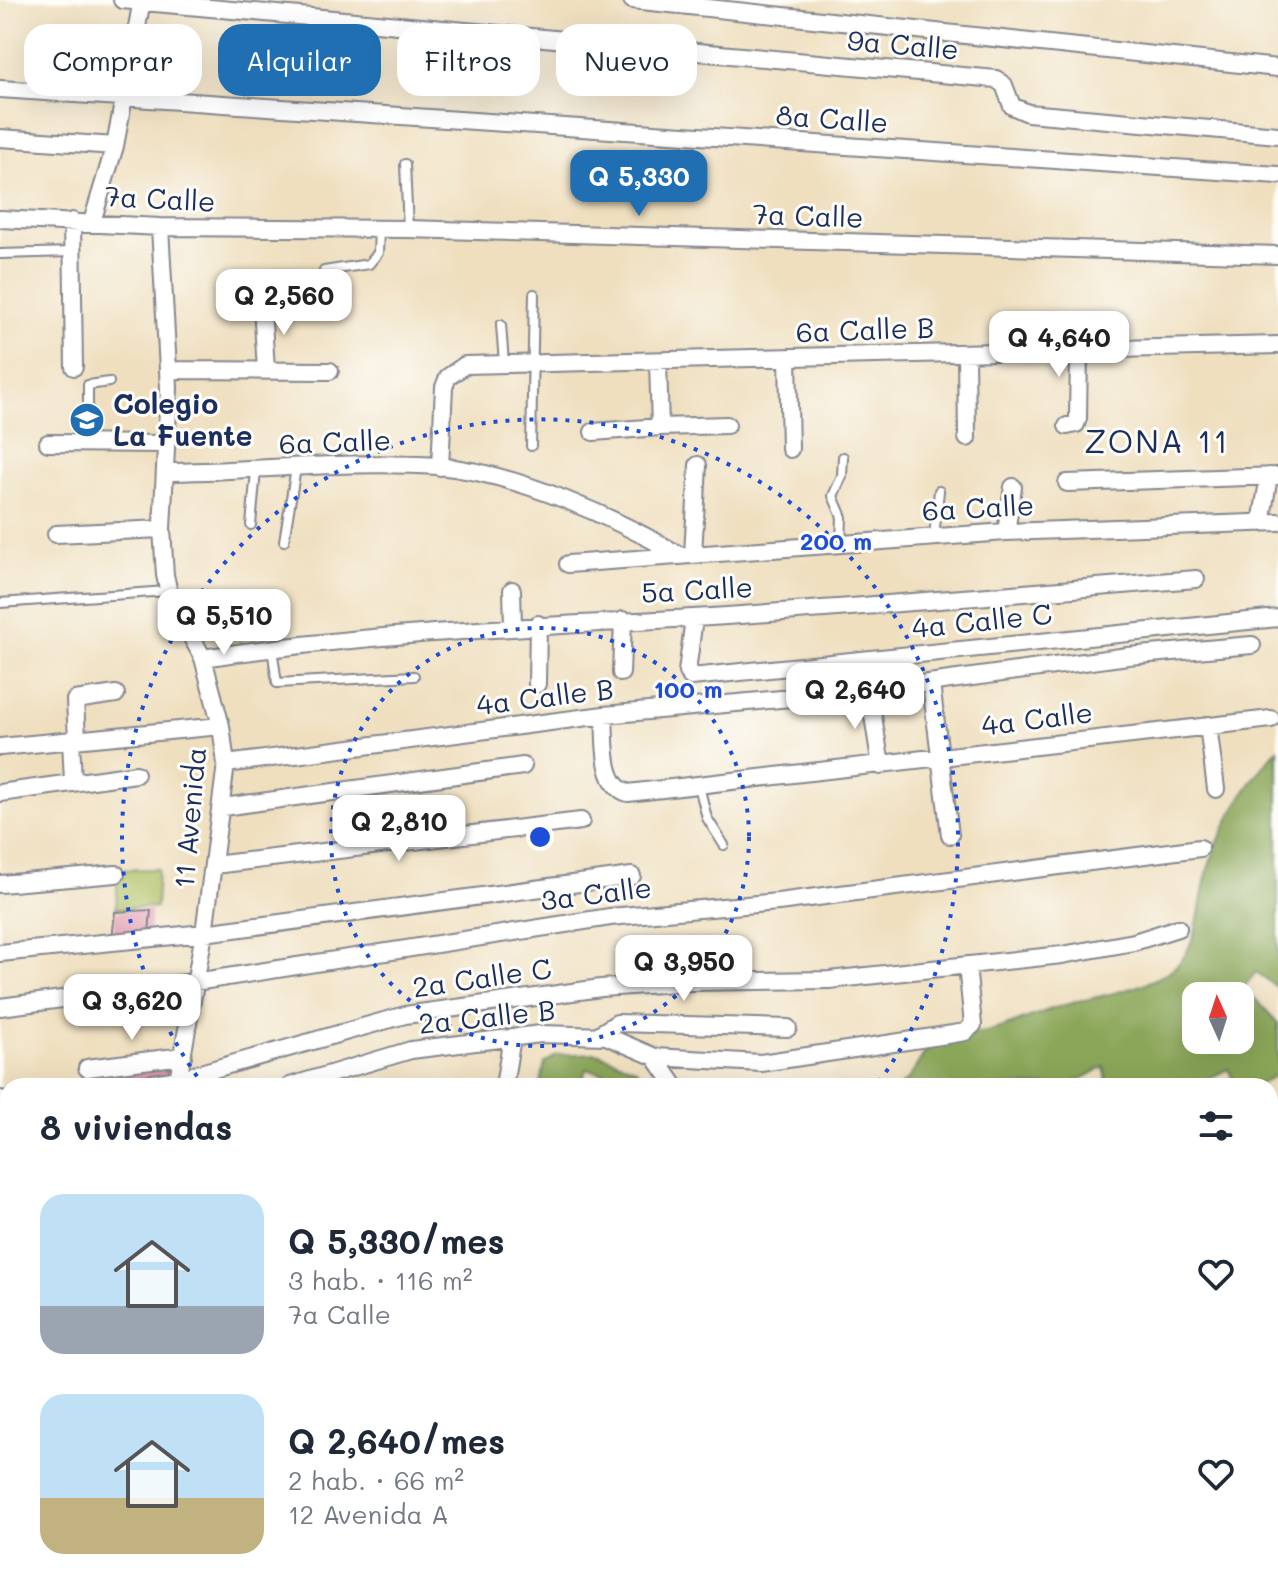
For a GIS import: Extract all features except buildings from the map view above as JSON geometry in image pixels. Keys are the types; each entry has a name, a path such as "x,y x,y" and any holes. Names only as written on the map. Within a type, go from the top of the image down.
{"street":[{"name":"9a Calle","path":"122,0 996,79 1004,85 1012,106 1023,112 1278,135"},
{"path":"632,0 1278,68"},
{"path":"138,24 142,1"},
{"name":"8a Calle","path":"0,89 24,90"},
{"path":"92,222 115,146 125,96"},
{"name":"8a Calle","path":"139,96 1278,175"},
{"path":"0,138 115,146"},
{"name":"7a Calle","path":"0,219 160,227 408,229 1278,255"},
{"path":"72,221 74,367"},
{"name":"11 Avenida","path":"160,227 168,370 162,529 167,591 203,658 221,726 226,764 223,807 179,1078"},
{"path":"262,306 266,370"},
{"name":"6a Calle B","path":"440,467 444,387 455,370 465,365 1278,345"},
{"path":"1067,426 1076,424 1078,418 1079,350"},
{"path":"966,354 967,438"},
{"path":"788,358 790,449"},
{"path":"658,362 660,427"},
{"path":"168,370 330,371"},
{"path":"593,432 727,425"},
{"path":"48,443 166,444"},
{"path":"687,556 698,465"},
{"name":"6a Calle","path":"165,472 440,467 493,478 580,505 612,517 687,556"},
{"path":"1067,483 1274,476 1269,522"},
{"path":"1006,532 1013,487"},
{"name":"6a Calle","path":"568,564 934,536 1269,522"},
{"path":"56,534 162,529"},
{"name":"5a Calle","path":"203,658 272,647 513,625 694,618 1196,579"},
{"path":"512,590 513,625"},
{"name":"4a Calle C","path":"694,618 687,670 691,677 1278,618"},
{"path":"621,673 623,620"},
{"path":"537,684 538,624"},
{"name":"4a Calle B","path":"226,764 604,715 869,691 1128,656 1252,645"},
{"path":"931,684 950,835"},
{"path":"869,691 881,766"},
{"path":"73,782 75,700 116,694"},
{"name":"4a Calle","path":"604,715 611,781 618,790 628,793 1271,719"},
{"path":"1208,725 1216,789"},
{"path":"0,747 221,726"},
{"path":"223,807 523,766"},
{"path":"0,793 136,774"},
{"path":"214,865 581,821"},
{"name":"3a Calle","path":"0,1007 195,982 610,917 778,902 1200,848"},
{"path":"0,884 116,874"},
{"path":"0,953 204,933 632,876"},
{"name":"2a Calle C","path":"192,1078 405,1015 601,988 690,982 829,980 1062,955 1134,942 1178,928"},
{"name":"2a Calle B","path":"317,1078 411,1050 512,1037 598,1035 655,1057 783,1062 882,1043 965,1032 973,1025 967,965"},
{"path":"598,1035 617,1023 788,1028"},
{"path":"505,1078 512,1037"},
{"path":"87,1068 183,1056"},
{"path":"655,1057 669,1078"}],"lane":[{"path":"405,164 408,229"},
{"path":"324,271 369,264 378,253 379,229"},
{"path":"0,254 73,252"},
{"path":"531,446 534,294"},
{"path":"501,325 504,363"},
{"path":"88,443 88,385 109,382"},
{"path":"841,543 842,517 833,496 842,476 843,457"},
{"path":"284,541 296,468"},
{"path":"251,525 256,471"},
{"path":"934,536 939,491"},
{"path":"0,603 167,591"},
{"path":"272,647 276,682 414,676"},
{"path":"699,786 707,818 724,845"}],"green space":[{"path":"1278,749 1278,988 1256,972 1248,982 1182,982 1182,1054 1254,1054 1254,998 1278,1023 1278,1074 1271,1078 1232,1078 1228,1069 1209,1078 1106,1078 1104,1067 1083,1078 909,1078 929,1048 944,1038 995,1030 1055,1008 1139,986 1180,962 1192,940 1210,863 1238,803"},
{"path":"158,869 156,907 116,909 118,870"},
{"path":"597,1053 635,1068 644,1078 619,1078 586,1069 583,1078 542,1078 545,1063 557,1055"}],"place":[{"name":"Colegio La Fuente","path":"87,420"}],"district":[{"name":"ZONA 11","path":"1157,442"}]}
